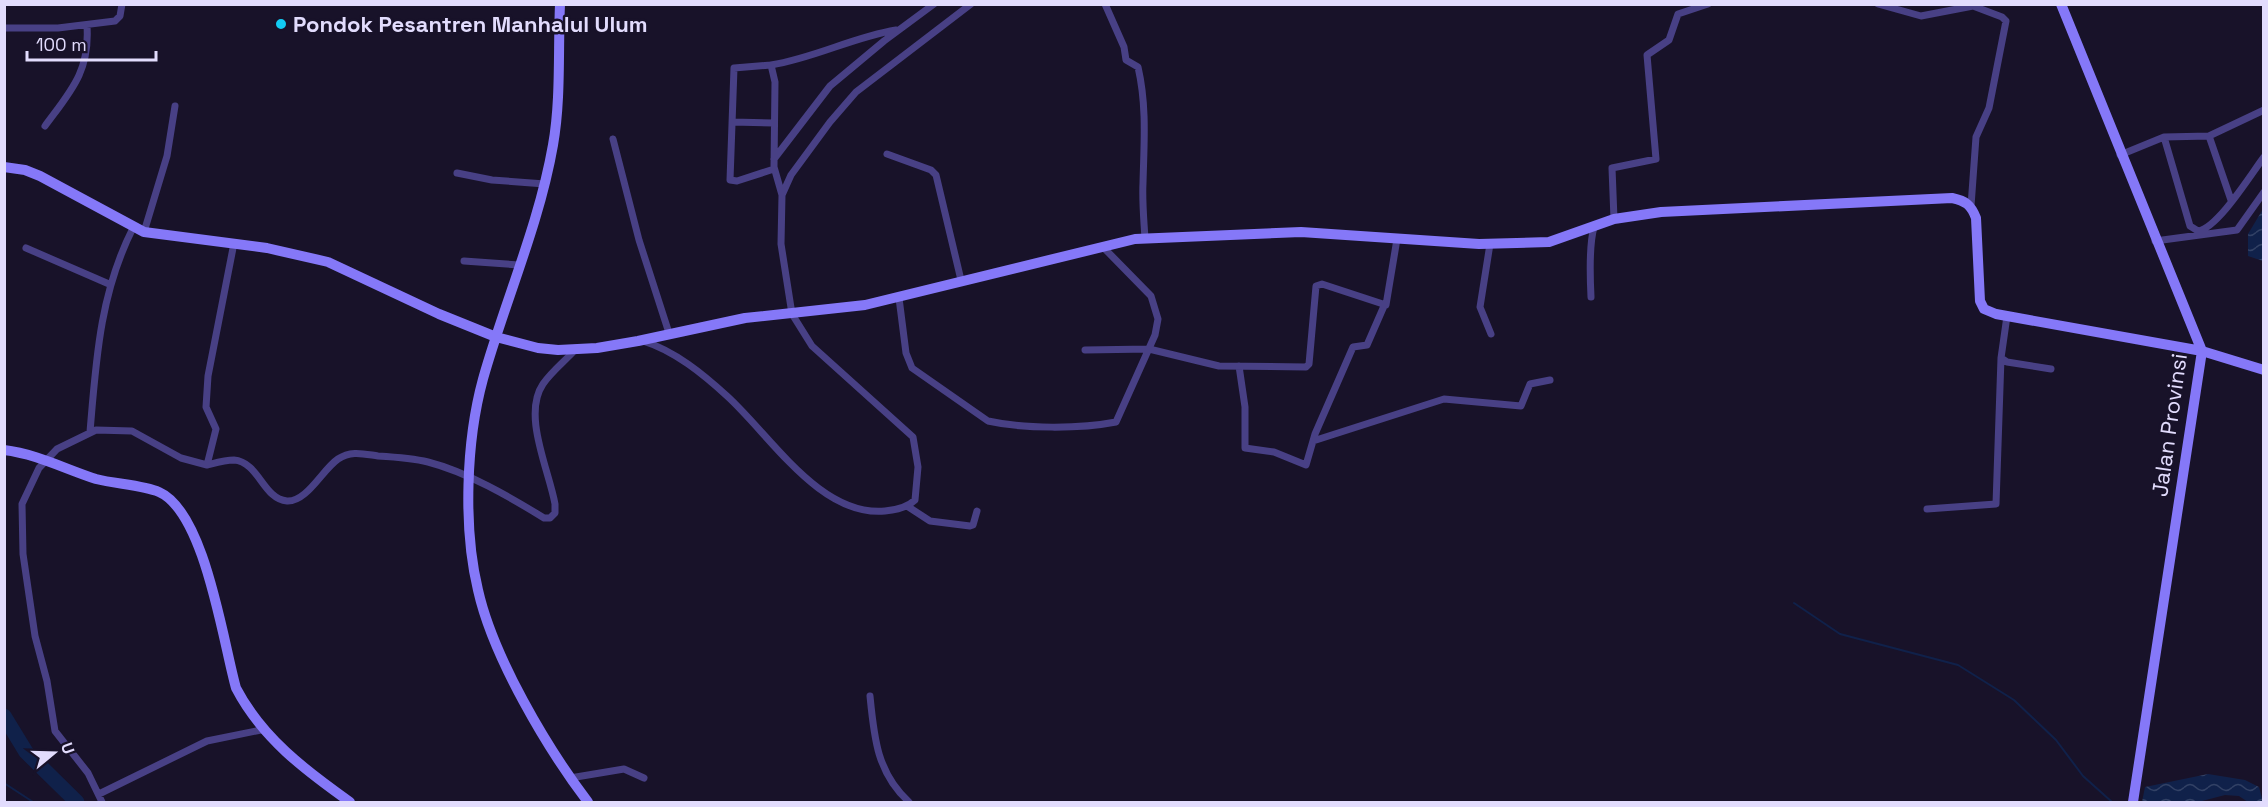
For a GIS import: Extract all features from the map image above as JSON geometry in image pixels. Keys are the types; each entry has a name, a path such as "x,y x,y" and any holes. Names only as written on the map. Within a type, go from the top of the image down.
{"street":[{"path":"4,28 87,26 117,21 122,4"},
{"path":"774,159 826,89 898,30 934,4"},
{"path":"782,195 791,175 830,122 856,92 971,4"},
{"path":"1106,4 1124,47 1126,60 1138,67 1142,81 1146,119 1143,185 1145,239"},
{"path":"1614,219 1611,169 1614,166 1656,159 1647,55 1669,40 1678,14 1708,4"},
{"path":"1878,4 1921,16 1973,6 1992,12 2006,21 1989,108 1976,137 1971,206 1976,218 1981,306 1990,312 2007,316 2202,351 2264,370"},
{"name":"Jalan Provinsi","path":"2061,4 2155,241 2202,351 2133,802"},
{"path":"560,8 554,143 545,184 496,337 477,405 470,478 473,566 485,614 500,652 533,717 570,778 588,802"},
{"path":"45,126 78,82 87,46 87,26"},
{"path":"774,169 731,181 733,70 771,65 809,56 866,35 898,30"},
{"path":"640,340 670,352 726,396 816,486 830,496 864,512 908,506 917,498 917,457 912,437 812,346 792,314 781,244 782,195 774,169 775,77 771,65"},
{"path":"144,232 167,156 175,106"},
{"path":"2121,155 2164,137 2209,136 2264,110"},
{"path":"732,122 774,123"},
{"path":"2209,136 2232,200"},
{"path":"2164,137 2190,226 2194,230 2206,229 2232,200 2264,157"},
{"path":"613,139 639,240 669,333"},
{"path":"887,154 931,170 936,175 961,280"},
{"path":"4,167 25,170 49,181 144,232 234,243 328,262 439,314 496,337 538,348 575,350 640,340 745,318 865,305 900,298 961,280 1145,239 1301,232 1490,244 1549,242 1614,219 1661,212 1953,198 1963,200 1971,206"},
{"path":"457,173 485,179 545,184"},
{"path":"2155,241 2237,230 2264,192"},
{"path":"1591,297 1590,241 1594,227"},
{"path":"90,432 100,337 109,284 133,228"},
{"path":"1239,366 1245,407 1245,448 1274,452 1306,465 1313,441 1353,347 1367,345 1384,306 1389,302 1397,239"},
{"path":"207,465 216,429 206,407 208,376 234,243"},
{"path":"1490,244 1480,308 1491,334"},
{"path":"900,298 906,354 912,368 988,421 1003,424 1095,426 1116,422 1149,349 1158,319 1156,306 1151,296 1103,247"},
{"path":"26,248 109,284"},
{"path":"465,261 519,265"},
{"path":"1085,350 1149,349 1219,366 1308,366 1314,290 1319,284 1384,306"},
{"path":"1927,509 1996,504 2001,358 2007,316"},
{"path":"102,802 88,773 55,731 47,681 31,613 21,540 22,504 39,468 46,461 63,445 90,432 112,429 132,431 181,458 207,465 232,460 241,462 253,470 277,497 286,501 305,495 322,471 348,453 427,462 470,478 544,518 553,515 555,504 535,423 534,407 544,384 575,350"},
{"path":"2001,358 2007,362 2051,369"},
{"path":"1313,441 1444,399 1521,406 1530,384 1550,380"},
{"path":"4,450 33,455 110,483 158,491 176,505 206,567 236,688 261,730 350,802"},
{"path":"908,506 930,521 970,526 973,525 977,511"},
{"path":"870,696 875,746 893,788 909,802"},
{"path":"99,794 207,741 261,730"},
{"path":"570,778 624,769 644,777"}],"water":[{"path":"2263,209 2264,261 2248,256 2248,234"},
{"path":"2208,774 2245,780 2259,787 2263,802 2248,802 2239,796 2225,795 2198,802 2142,802 2145,787"}],"waterway":[{"path":"1794,603 1840,634 1958,665 2014,700 2056,740 2083,776 2112,802 2130,802"},
{"path":"4,716 26,752 77,802"},
{"path":"4,783 33,802"}],"place":[{"name":"Pondok Pesantren Manhalul Ulum","path":"281,24"}]}
